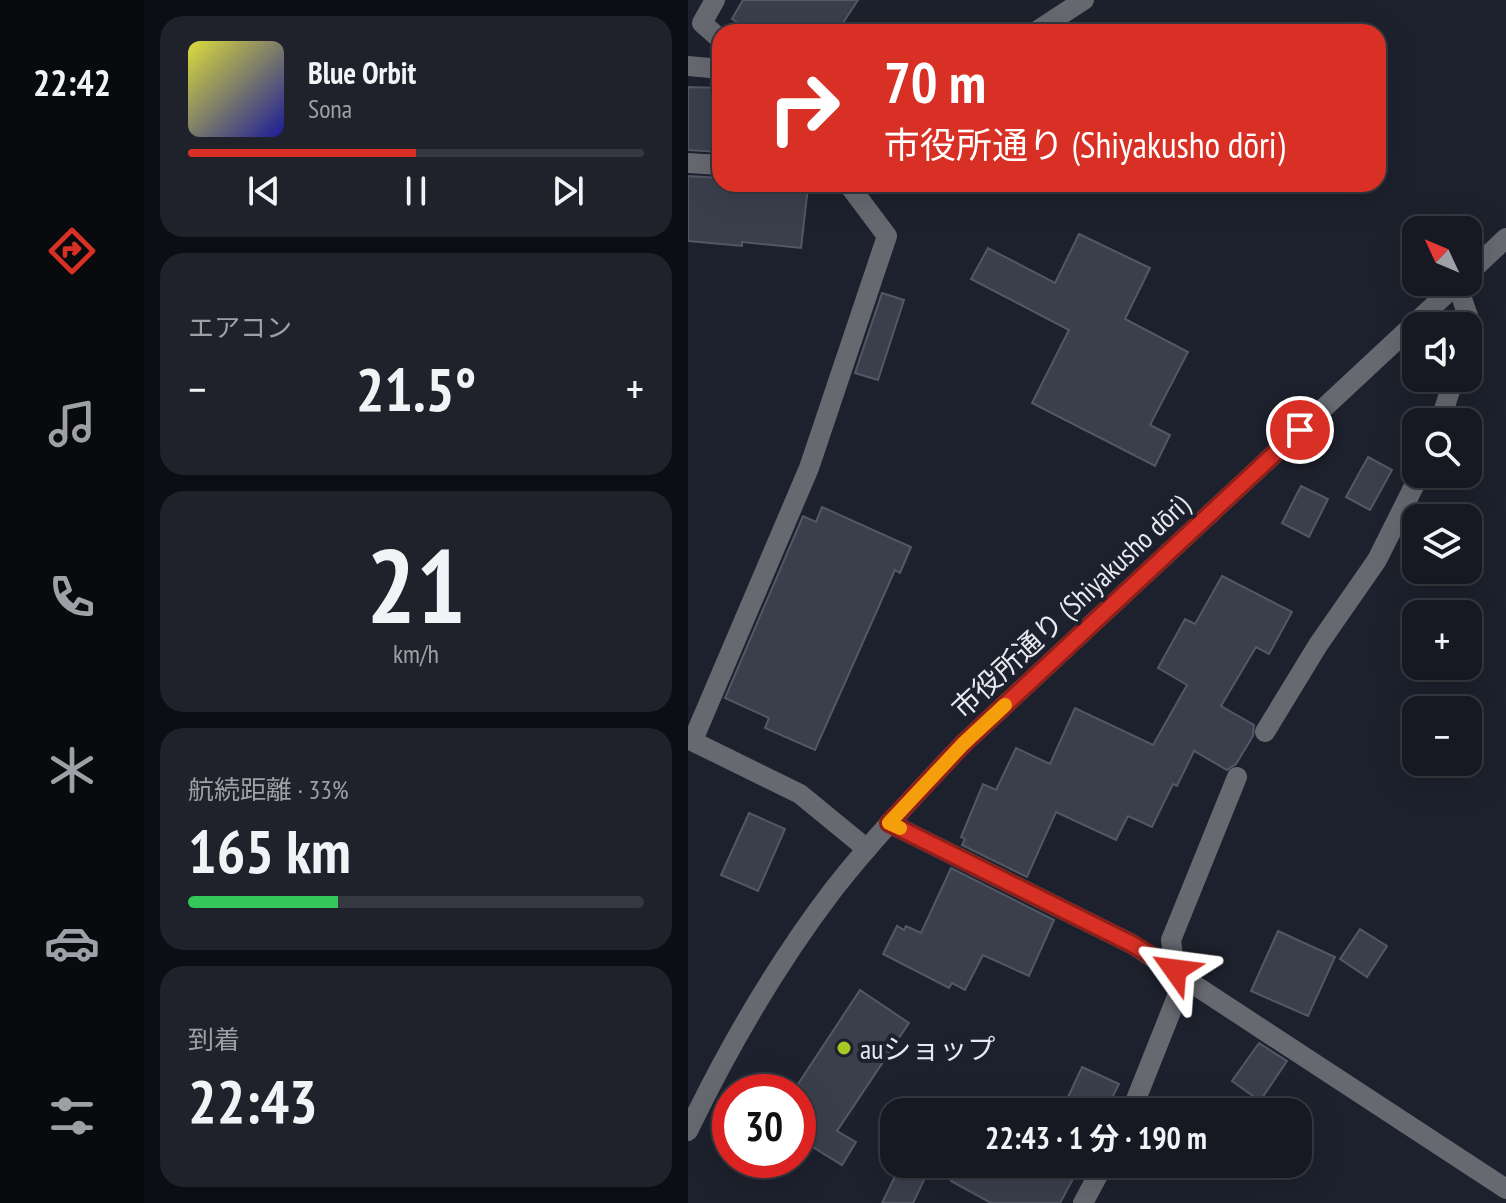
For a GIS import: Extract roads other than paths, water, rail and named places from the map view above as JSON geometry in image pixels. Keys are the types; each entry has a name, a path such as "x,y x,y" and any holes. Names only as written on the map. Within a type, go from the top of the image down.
{"street":[{"path":"712,32 702,23 715,0"},
{"path":"1047,24 1084,0"},
{"path":"688,66 712,68"},
{"path":"688,163 712,164"},
{"path":"854,192 887,236 809,468 690,740 800,794 867,849"},
{"name":"市役所通り (Shiyakusho dōri)","path":"1482,260 1506,238"},
{"name":"市役所通り (Shiyakusho dōri)","path":"688,1131 755,1003 824,903 889,823 963,744 1444,296"},
{"path":"1265,732 1318,645 1377,560 1413,488"},
{"path":"1137,1098 1178,994 1171,940 1237,777"},
{"path":"889,823 1132,944 1506,1189"},
{"path":"1083,1203 1096,1178"}],"place":[{"name":"auショップ","path":"844,1048"}]}
